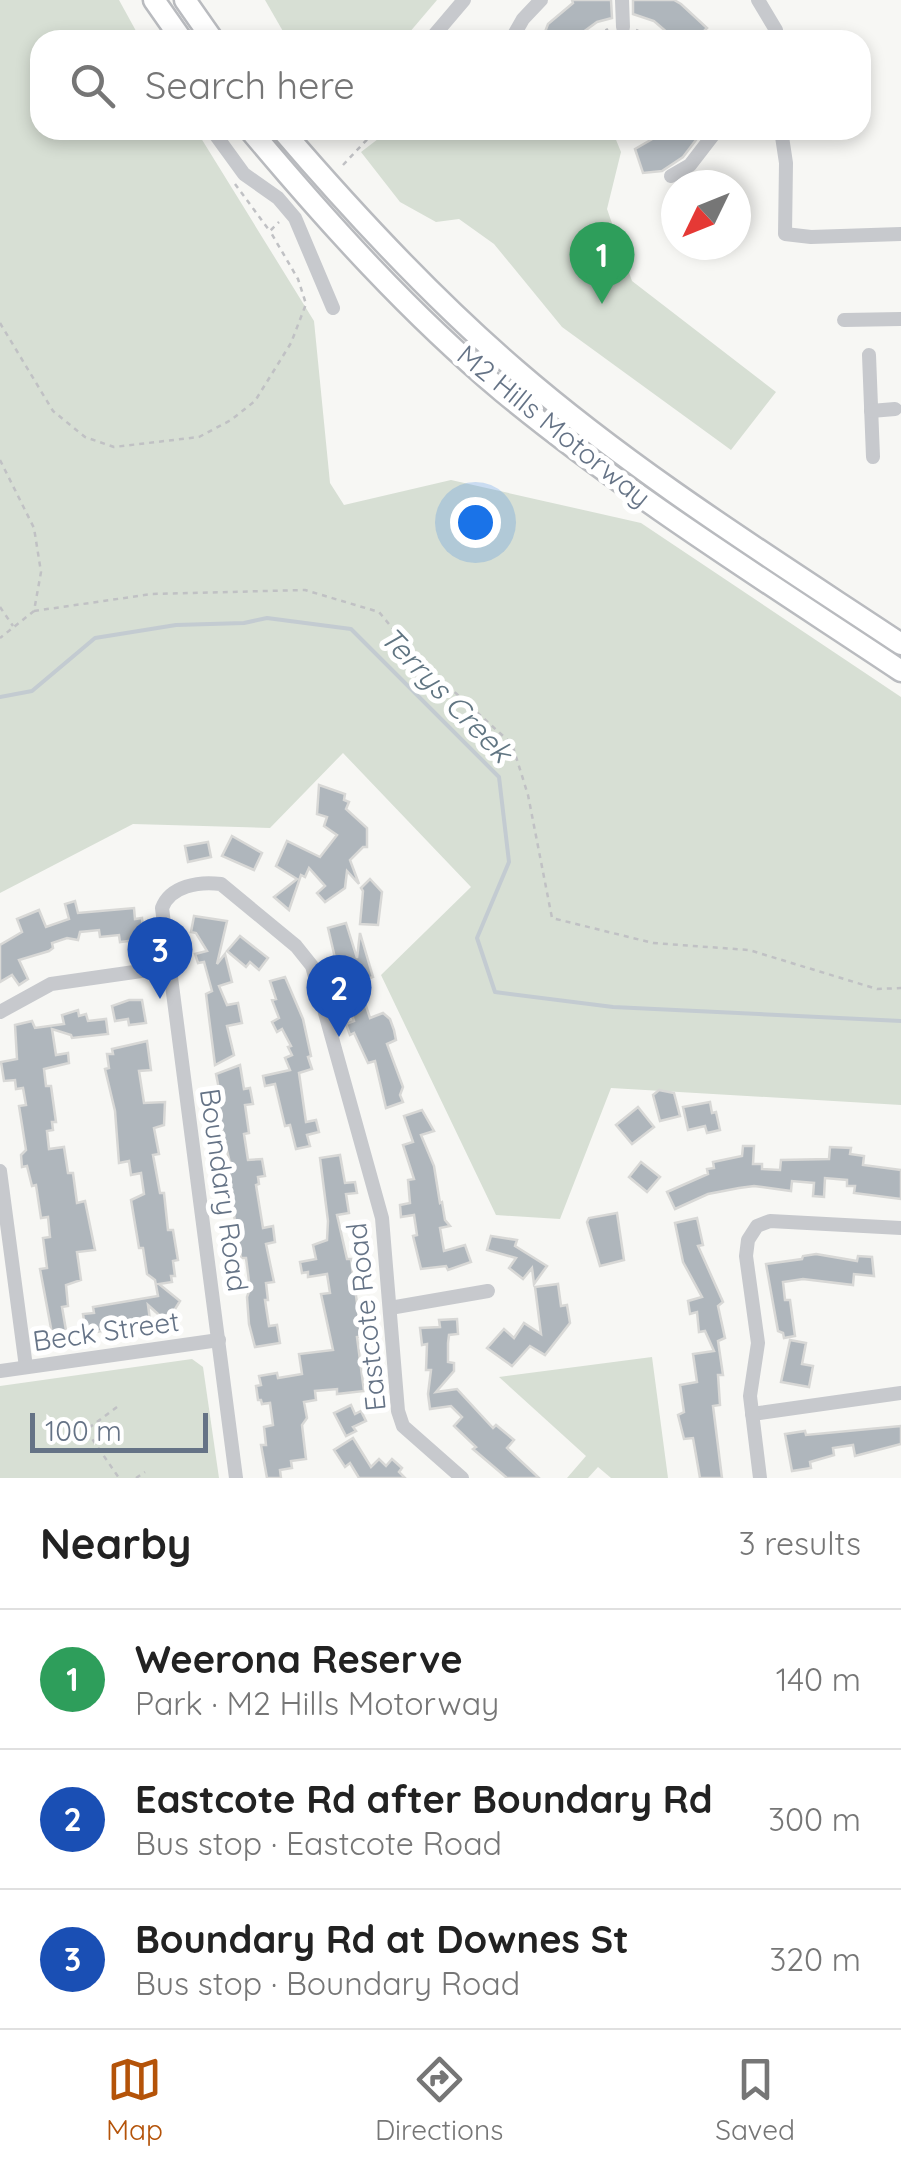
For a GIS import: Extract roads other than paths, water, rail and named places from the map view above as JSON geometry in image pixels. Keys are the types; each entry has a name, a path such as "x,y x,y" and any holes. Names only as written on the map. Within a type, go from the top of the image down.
{"highway":[{"path":"154,0 175,30"},
{"path":"185,0 206,30"},
{"name":"M2 Hills Motorway","path":"258,140 406,303 501,390 618,481 901,671"},
{"name":"M2 Hills Motorway","path":"291,140 366,226 518,372 633,462 901,644"}],"street":[{"path":"438,30 464,0"},
{"path":"517,30 541,0"},
{"path":"622,0 623,27"},
{"path":"758,0 774,30"},
{"path":"775,0 777,30"},
{"path":"220,140 244,174 278,198 295,218 333,308"},
{"path":"234,158 244,140"},
{"path":"681,170 709,140"},
{"path":"783,140 785,234 901,234"},
{"path":"406,303 422,282"},
{"path":"844,320 901,319"},
{"path":"870,355 873,457"},
{"path":"872,411 895,410"},
{"name":"Eastcote Road","path":"162,908 166,897 175,890 221,884 302,952 312,966 382,1218 398,1411 404,1426 462,1478"},
{"name":"Boundary Road","path":"162,908 236,1478"},
{"path":"0,1012 51,984 169,967"},
{"path":"0,1171 26,1367"},
{"path":"760,1478 750,1396 758,1343 746,1256 748,1240 757,1226 770,1221 901,1228"},
{"path":"390,1308 488,1291"},
{"name":"Beck Street","path":"0,1371 218,1340"},
{"path":"752,1414 901,1393"}],"waterway":[{"name":"Terrys Creek","path":"0,697 32,691 95,638 176,625 244,623 267,618 351,629 499,777 509,862 477,938 495,992 613,1007 901,1021"}],"place":[{"name":"Weerona Reserve","path":"602,304"},
{"name":"Boundary Rd at Downes St","path":"160,999"},
{"name":"Eastcote Rd after Boundary Rd","path":"339,1037"}]}
